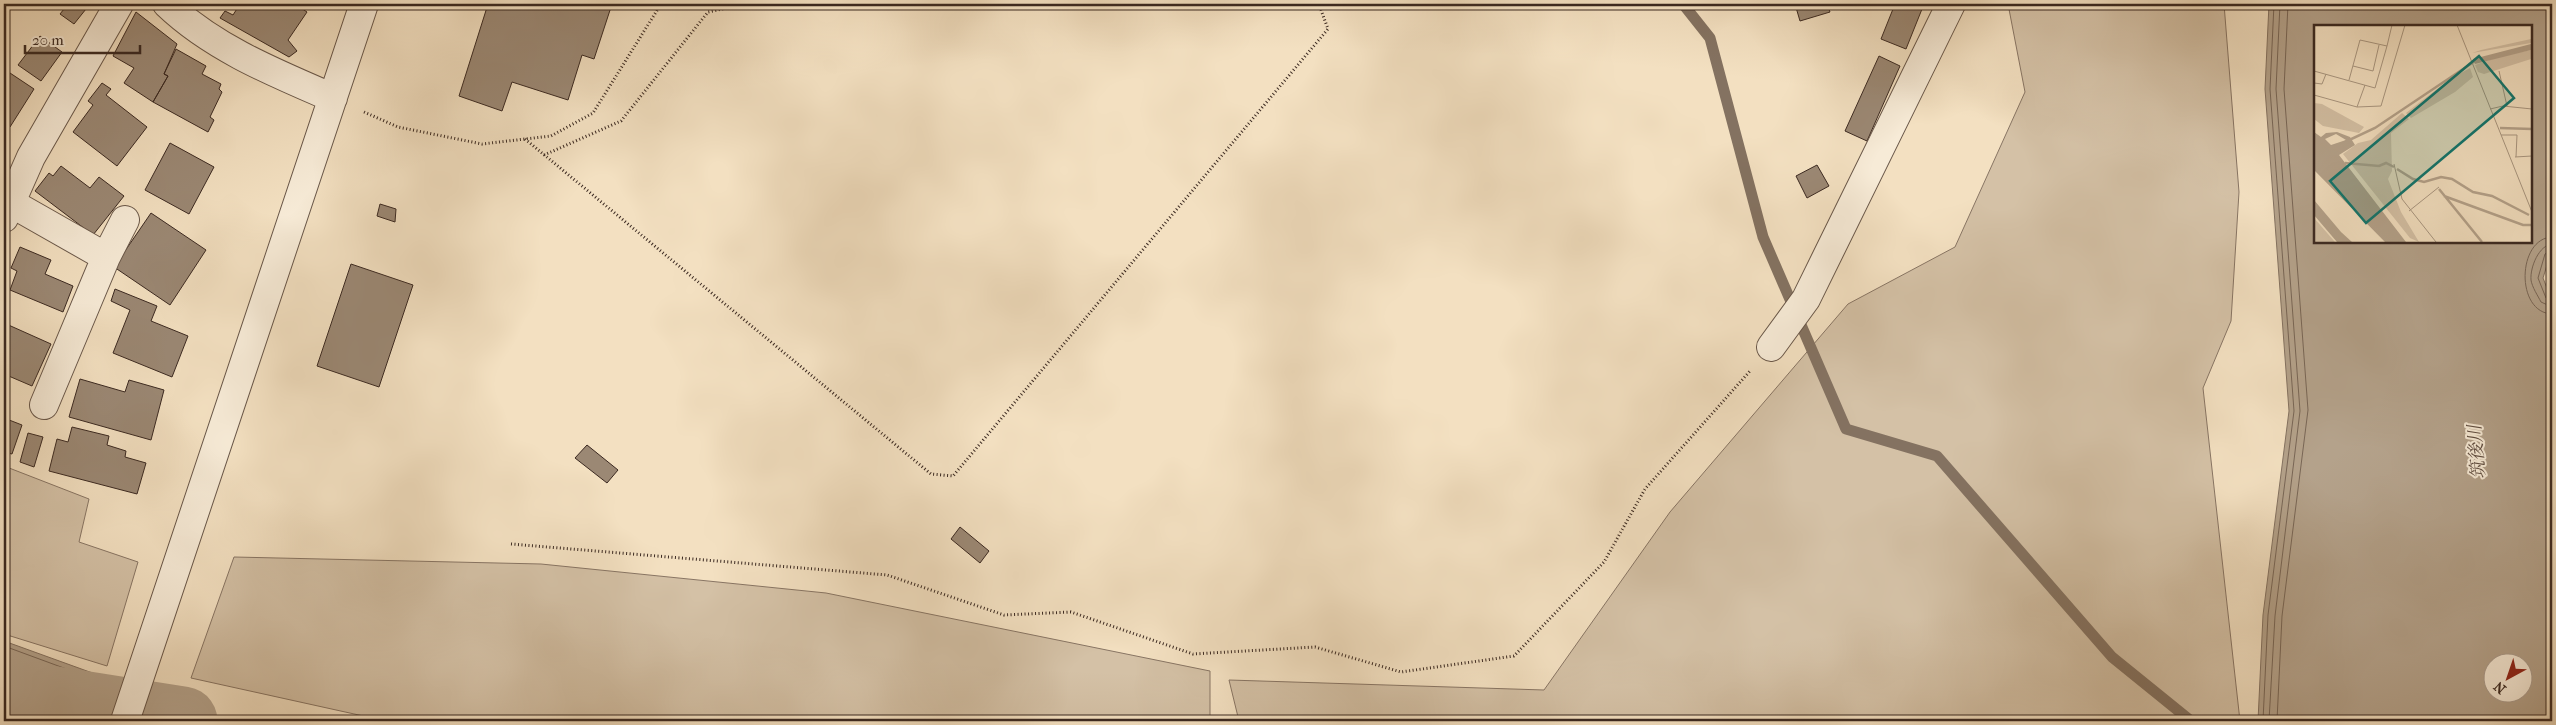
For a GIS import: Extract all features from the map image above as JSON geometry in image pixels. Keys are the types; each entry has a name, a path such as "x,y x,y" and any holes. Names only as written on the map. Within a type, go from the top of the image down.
{"street":[{"path":"106,256 7,210 31,157 119,4"},
{"path":"167,4 179,15 249,61 333,98"},
{"path":"125,721 364,4"},
{"path":"1771,347 1806,299 1951,4"},
{"path":"44,405 106,256 125,220"}],"path":[{"path":"333,98 407,128 482,144 551,136 593,112 662,4"},
{"path":"544,155 621,121 708,12 745,4"},
{"path":"525,139 931,474 953,476 1328,29 1321,10 1313,4"},
{"path":"511,544 887,576 1004,615 1071,612 1193,654 1315,647 1401,672 1514,656 1604,562 1645,489 1771,347"}],"shaded area":[{"path":"2008,4 2224,4 2239,192 2231,321 2203,388 2240,721 1239,721 1229,680 1544,690 1670,512 1848,304 1955,247 2025,92"},
{"path":"4,466 89,499 79,542 138,562 107,666 4,634"},
{"path":"234,557 541,564 826,593 1210,671 1210,721 386,721 191,678"}],"water":[{"name":"筑後川","path":"2269,4 2552,4 2552,249 2543,278 2552,301 2552,721 2258,721 2263,615 2289,411 2265,89"},
{"path":"4,641 98,675 85,721 4,721"}],"building":[{"path":"63,4 85,4 86,9 74,24 60,14 64,9"},
{"path":"240,4 295,4 307,12 288,40 297,51 289,57 220,18 225,11 233,15"},
{"path":"488,4 612,4 594,59 582,55 568,100 512,82 502,111 459,96"},
{"path":"1795,4 1827,4 1830,12 1800,21"},
{"path":"1895,4 1924,4 1906,49 1881,39"},
{"path":"136,12 177,44 164,74 168,76 153,102 124,83 134,68 113,56"},
{"path":"40,36 62,52 41,81 18,65"},
{"path":"176,49 206,66 202,74 221,84 219,89 222,92 210,117 214,120 208,132 153,102 168,76 164,74"},
{"path":"1879,56 1900,66 1867,141 1845,131"},
{"path":"4,69 34,89 10,127 4,123"},
{"path":"102,83 111,89 106,95 147,127 117,166 73,132 93,105 88,101"},
{"path":"170,143 214,167 189,214 145,190"},
{"path":"1817,165 1829,186 1807,198 1796,176"},
{"path":"61,166 90,188 99,177 124,196 93,235 35,191 49,173 53,176"},
{"path":"380,204 396,209 395,222 377,216"},
{"path":"151,213 206,250 170,305 114,267"},
{"path":"20,247 51,260 45,274 73,286 63,312 10,290 17,271 11,268"},
{"path":"351,264 413,285 379,387 317,366"},
{"path":"115,289 157,306 151,321 188,336 172,377 113,353 130,310 111,301"},
{"path":"4,323 51,344 32,386 4,374"},
{"path":"80,379 125,392 129,380 164,390 151,440 69,417"},
{"path":"4,418 22,425 12,454 4,452"},
{"path":"72,427 109,436 107,445 126,451 125,457 146,463 137,494 49,471 57,439 68,442"},
{"path":"28,433 43,437 34,467 20,462"},
{"path":"587,445 618,470 607,483 575,458"},
{"path":"960,527 989,551 980,563 951,539"}],"waterway":[{"path":"1683,4 1710,38 1763,237 1846,429 1937,456 2112,657 2191,721"},
{"path":"4,685 37,698 183,721"}]}
